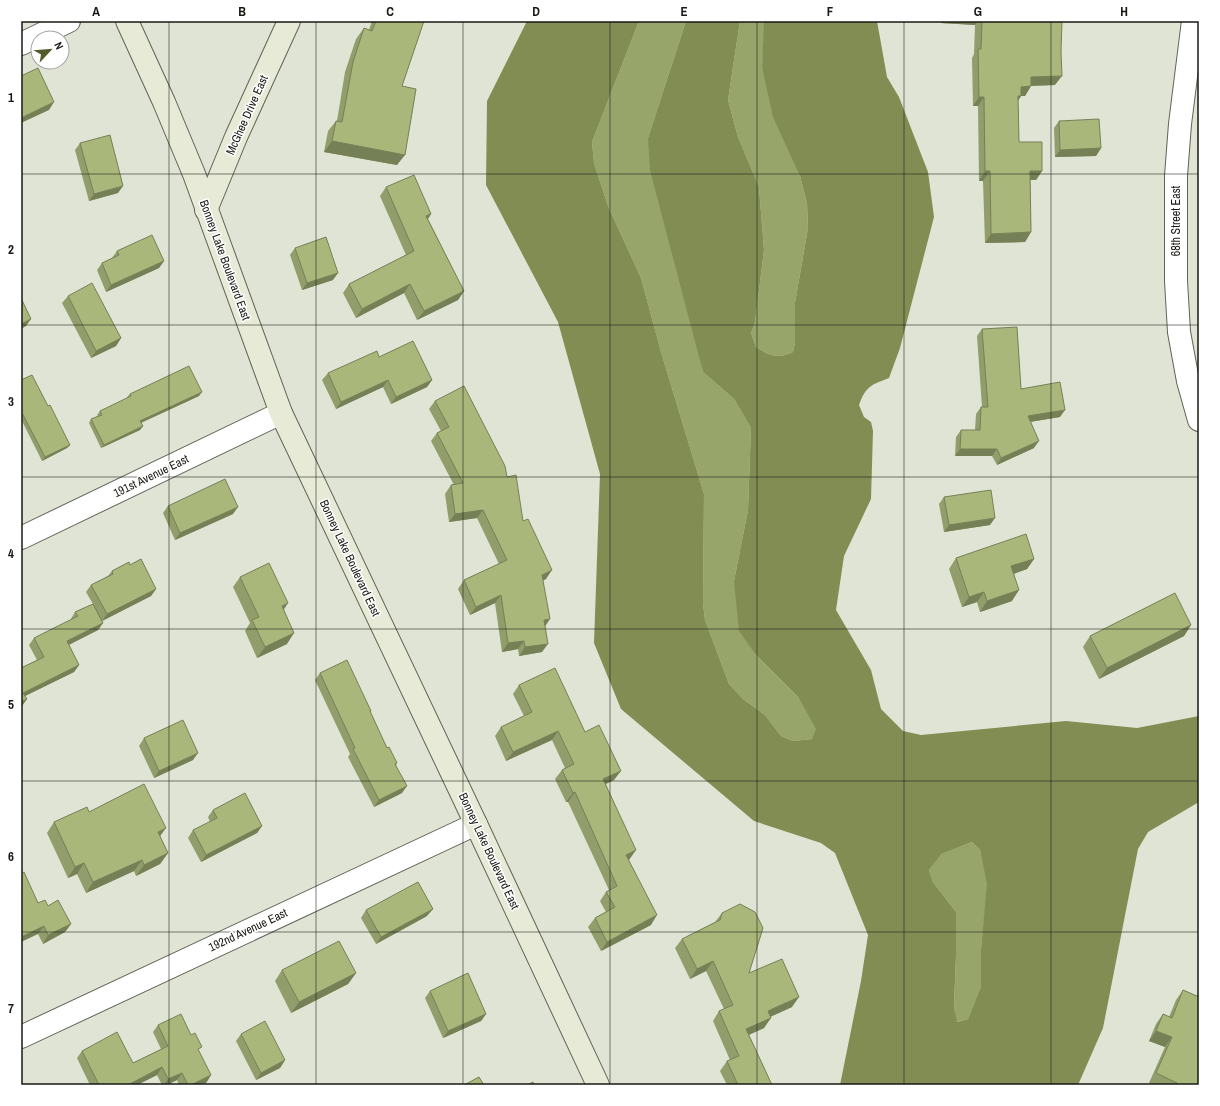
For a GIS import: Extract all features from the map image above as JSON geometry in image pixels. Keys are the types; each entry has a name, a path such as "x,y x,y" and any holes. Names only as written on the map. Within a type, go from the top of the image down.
{"street":[{"path":"21,44 69,21"},
{"name":"Bonney Lake Boulevard East","path":"127,21 167,109 194,174 282,413 598,1085"},
{"name":"McGhee Drive East","path":"206,210 236,137 289,21"},
{"name":"68th Street East","path":"1193,21 1180,124 1176,176 1176,281 1179,332 1188,381 1199,420"},
{"name":"191st Avenue East","path":"21,538 282,413"},
{"name":"192nd Avenue East","path":"21,1037 476,824"}],"shaded area":[{"path":"527,21 639,21 592,142 594,163 608,206 641,278 661,352 704,494 703,603 705,620 729,684 743,699 765,715 781,736 793,741 812,739 816,729 798,697 756,655 739,631 734,581 748,510 751,428 734,399 703,372 650,170 648,138 686,21 740,21 728,100 738,137 759,187 764,250 755,322 751,333 756,347 765,353 778,356 793,352 795,343 795,303 808,228 807,203 800,176 773,117 762,67 764,22 877,21 887,77 899,97 928,172 934,217 900,348 889,378 870,387 864,394 859,405 864,417 871,422 873,431 871,499 844,556 836,610 871,670 881,709 903,731 921,735 1066,721 1137,728 1199,716 1199,802 1148,832 1138,849 1103,1028 1078,1085 840,1085 861,981 868,935 835,853 821,843 754,821 621,709 594,643 600,474 558,322 486,185 487,101","holes":["972,842 980,850 987,884 981,949 981,986 968,1019 957,1022 954,1007 956,912 933,882 929,870 941,854"]},
{"path":"639,21 686,21 648,138 703,372 734,399 751,428 748,510 734,581 756,655 798,697 817,729 812,739 793,741 781,736 765,715 743,699 729,684 705,620 703,603 704,494 661,352 641,278 608,206 594,163 592,142"},
{"path":"740,21 765,21 762,67 800,176 807,203 808,228 795,303 795,343 793,352 778,356 765,353 756,347 751,333 755,322 764,250 759,187 738,137 728,100"},
{"path":"972,842 980,850 988,884 981,949 981,986 968,1019 956,1022 954,1007 956,912 933,882 929,870 940,854"}],"building":[{"path":"376,21 424,21 402,86 416,89 405,155 332,141 336,121 342,122 353,62 364,28 372,31"},
{"path":"982,21 1062,21 1062,76 1031,77 1031,86 1021,87 1021,96 1018,96 1019,142 1042,142 1042,171 1030,171 1031,232 991,234 990,171 985,171 984,97 979,97 978,49 981,49"},
{"path":"34,70 39,70 54,102 21,118 21,76"},
{"path":"1099,119 1101,148 1060,150 1059,121"},
{"path":"110,135 123,186 94,194 80,143"},
{"path":"414,175 431,214 426,216 464,291 424,311 410,284 362,309 349,284 414,251 386,187"},
{"path":"152,235 164,261 111,285 102,263 119,255 117,251"},
{"path":"326,237 338,273 307,283 295,248"},
{"path":"92,283 121,338 96,351 68,296"},
{"path":"21,298 31,319 21,324"},
{"path":"1017,327 1021,389 1060,382 1065,410 1028,416 1039,441 1001,458 997,449 960,449 961,430 980,430 981,407 988,407 982,329"},
{"path":"413,341 432,380 396,397 388,380 341,402 328,373 377,351 379,357"},
{"path":"189,366 202,392 140,421 143,426 104,445 91,419 102,415 100,411 131,396 130,394"},
{"path":"32,375 48,406 50,405 70,445 45,457 21,413 21,380"},
{"path":"464,386 505,466 507,477 516,475 523,521 528,519 552,570 542,575 550,619 544,620 548,644 525,647 524,641 508,643 501,595 476,607 464,580 507,560 483,510 455,514 451,485 463,483 437,433 449,427 435,401"},
{"path":"225,479 238,507 180,533 168,506"},
{"path":"991,490 995,518 949,525 944,497"},
{"path":"1026,534 1034,559 1011,566 1019,590 987,601 984,592 969,597 956,558"},
{"path":"141,559 156,589 107,614 91,585 113,574 112,571 129,562 130,565"},
{"path":"269,563 288,603 282,606 294,633 265,647 252,620 259,617 240,577"},
{"path":"1175,593 1191,625 1107,668 1090,636"},
{"path":"93,604 103,623 67,641 79,665 23,693 27,699 21,702 21,668 44,657 34,638 78,616 75,612"},
{"path":"347,660 387,748 389,747 397,763 395,764 407,786 379,800 353,749 355,748 320,673"},
{"path":"555,668 585,732 599,725 621,771 603,779 636,850 626,855 657,915 607,942 595,918 615,907 606,892 617,886 575,792 573,793 562,770 574,764 558,731 513,752 501,727 532,712 519,685"},
{"path":"183,720 198,753 159,771 144,738"},
{"path":"144,784 166,828 158,832 168,853 144,865 142,860 93,882 84,863 75,867 54,822 87,807 89,812"},
{"path":"245,793 262,826 206,855 193,830 217,818 213,810"},
{"path":"24,872 38,903 45,900 48,906 58,900 71,924 48,935 44,926 21,937 21,874"},
{"path":"418,882 433,909 381,937 366,910"},
{"path":"740,904 755,912 763,928 749,973 782,959 799,997 768,1011 771,1018 746,1029 772,1085 738,1085 727,1061 739,1056 719,1011 733,1005 713,961 697,969 682,939 720,920 722,913"},
{"path":"339,941 356,973 299,1002 282,970"},
{"path":"468,973 486,1014 448,1031 430,991"},
{"path":"1183,990 1199,997 1199,1085 1176,1085 1177,1083 1156,1073 1172,1037 1156,1031 1163,1014 1172,1018"},
{"path":"181,1014 191,1035 195,1033 202,1047 198,1049 211,1075 188,1085 182,1073 168,1079 162,1067 128,1085 99,1085 82,1051 117,1032 133,1063 168,1046 158,1025"},
{"path":"265,1021 285,1060 261,1073 241,1034"},
{"path":"479,1077 484,1085 464,1085"},
{"path":"533,1082 534,1085 527,1085"}]}
